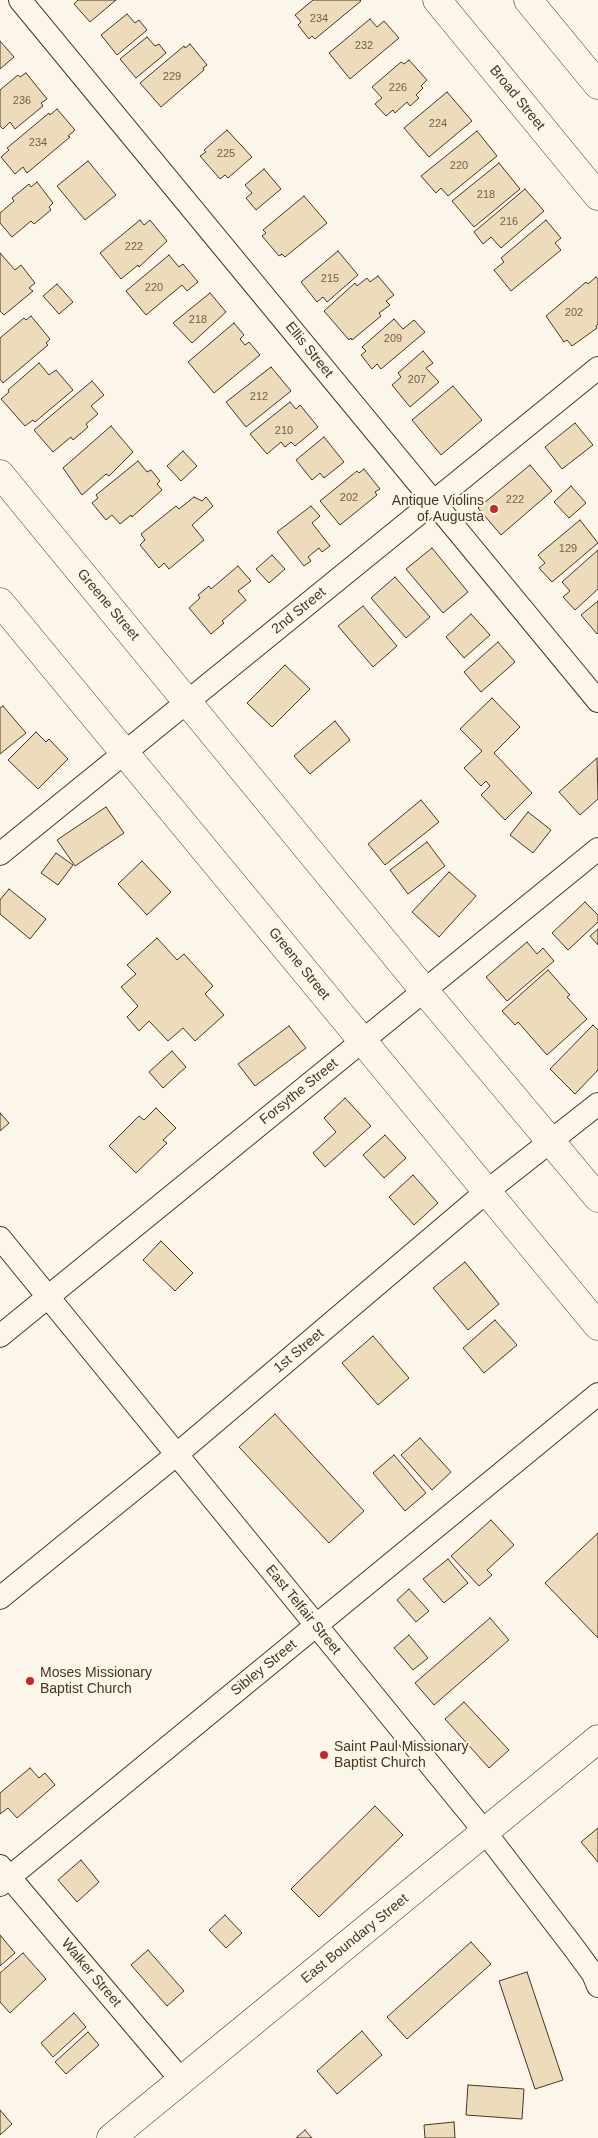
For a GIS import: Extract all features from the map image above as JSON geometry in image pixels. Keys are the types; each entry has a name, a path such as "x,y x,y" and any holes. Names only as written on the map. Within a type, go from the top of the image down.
{"main road":[{"name":"Broad Street","path":"437,0 598,196"},
{"path":"528,0 598,85"},
{"name":"Greene Street","path":"0,474 423,990 598,1198"},
{"name":"Greene Street","path":"0,602 598,1326"},
{"name":"East Boundary Street","path":"111,2138 598,1739"}],"street":[{"name":"Ellis Street","path":"20,0 598,701"},
{"name":"2nd Street","path":"0,854 598,368"},
{"name":"Forsythe Street","path":"0,1336 598,849"},
{"name":"1st Street","path":"0,1598 176,1455 486,1192 598,1104"},
{"name":"East Telfair Street","path":"0,1238 485,1832 574,1948 593,1974 598,1986"},
{"name":"Sibley Street","path":"3,1876 316,1626 598,1394"},
{"name":"Walker Street","path":"3,1876 182,2080"}],"building":[{"path":"78,0 116,0 90,22 74,4"},
{"path":"313,0 361,1 315,39 312,36 309,39 298,25 301,22 295,15"},
{"path":"127,14 135,23 139,20 147,30 117,55 101,35"},
{"path":"370,19 377,27 384,21 399,38 350,79 329,53"},
{"path":"147,37 155,46 159,44 166,53 136,78 120,59"},
{"path":"0,41 14,57 0,69"},
{"path":"190,44 207,65 203,68 204,70 161,107 140,83 184,46 185,48"},
{"path":"409,60 427,80 421,86 423,88 416,95 419,98 410,106 407,102 395,113 393,110 386,116 375,104 382,98 372,87 401,62 404,64"},
{"path":"26,73 47,99 41,103 43,106 15,129 10,122 3,129 0,126 0,90 18,75 20,77"},
{"path":"447,92 472,121 429,157 404,128"},
{"path":"57,109 75,130 68,136 70,137 27,173 23,167 15,174 1,157 9,150 7,148 49,113 50,115"},
{"path":"227,130 252,157 228,178 225,175 220,179 200,156 206,152 204,150"},
{"path":"477,131 497,156 448,196 441,188 436,193 421,176"},
{"path":"88,161 116,195 85,220 57,186"},
{"path":"499,163 520,189 474,227 452,201"},
{"path":"264,169 281,189 256,210 246,198 252,193 245,185"},
{"path":"37,182 53,203 49,207 51,210 34,224 31,221 12,237 0,223 0,213 14,201 12,198 29,184 31,187"},
{"path":"525,189 544,211 501,248 491,237 483,244 474,232"},
{"path":"304,196 327,223 285,257 282,254 279,256 262,236 266,233 263,230"},
{"path":"140,220 144,225 150,220 167,241 139,267 138,265 121,279 100,253"},
{"path":"546,220 561,238 555,243 561,250 511,291 494,270 504,262 501,258"},
{"path":"338,251 358,275 327,302 323,297 317,302 301,282"},
{"path":"0,253 15,270 21,265 35,283 29,288 33,291 4,315 0,311"},
{"path":"169,255 179,267 183,264 198,282 187,291 182,285 146,315 126,291"},
{"path":"378,276 394,295 386,301 390,305 379,313 381,316 352,340 351,338 349,340 324,311 355,283 357,286 367,278 370,282"},
{"path":"596,277 598,279 597,328 572,346 567,340 564,342 546,316 586,282 588,284"},
{"path":"57,284 73,302 59,314 43,296"},
{"path":"210,293 226,312 192,343 173,323"},
{"path":"31,316 50,339 46,343 48,345 3,383 0,379 0,338 24,318 26,320"},
{"path":"394,319 403,329 414,320 425,332 381,369 377,364 372,369 361,355 366,351 362,347"},
{"path":"234,323 244,335 240,339 245,345 249,342 260,355 214,393 188,362"},
{"path":"423,351 433,363 426,368 439,382 410,407 392,385 401,377 398,373"},
{"path":"39,363 49,375 56,370 73,390 35,422 33,420 25,426 1,399 9,392 8,390"},
{"path":"271,367 291,391 246,427 226,402"},
{"path":"92,381 104,395 91,406 98,414 86,424 88,427 73,440 71,437 53,452 34,430"},
{"path":"453,386 482,420 441,455 412,420"},
{"path":"290,402 296,409 300,405 318,427 295,446 291,442 285,447 281,442 267,454 250,434"},
{"path":"575,423 593,445 562,469 545,447"},
{"path":"111,426 133,452 109,476 106,474 82,495 63,468"},
{"path":"324,437 344,462 324,478 320,473 312,480 296,460"},
{"path":"183,451 197,466 181,481 167,466"},
{"path":"138,461 147,472 151,470 160,481 157,484 162,490 132,517 131,515 120,524 112,515 106,520 92,503 98,498 96,495"},
{"path":"530,465 552,491 501,535 478,508"},
{"path":"364,469 380,489 375,492 377,495 340,525 320,501 357,471 359,473"},
{"path":"571,486 586,503 569,518 554,502"},
{"path":"194,497 202,501 206,497 213,506 192,525 204,540 169,569 164,563 159,568 140,545 145,540 141,534 176,506 179,509"},
{"path":"311,506 320,516 312,523 330,546 322,552 319,548 308,557 311,561 304,566 277,532"},
{"path":"580,520 598,543 552,582 539,568 545,563 538,555"},
{"path":"432,548 468,592 443,613 406,569"},
{"path":"598,550 598,589 575,610 563,597 570,591 562,582"},
{"path":"272,555 285,569 269,583 256,569"},
{"path":"238,566 251,581 238,591 246,600 222,621 224,623 211,634 189,608 200,598 198,595 209,586 211,589"},
{"path":"395,577 430,617 406,638 371,598"},
{"path":"598,601 598,633 597,634 581,615"},
{"path":"363,606 397,646 373,667 338,626"},
{"path":"471,614 490,635 464,658 446,637"},
{"path":"498,642 515,662 481,692 464,672"},
{"path":"285,665 310,689 272,727 247,703"},
{"path":"492,698 520,727 494,753 532,793 505,820 481,795 490,786 486,781 481,786 464,768 482,751 460,729"},
{"path":"3,706 26,733 0,754 0,708"},
{"path":"335,721 350,740 310,774 294,756"},
{"path":"36,732 46,742 49,739 68,759 38,789 8,760"},
{"path":"597,758 598,799 580,815 559,792"},
{"path":"421,800 439,822 385,865 368,844"},
{"path":"106,807 124,833 75,866 57,840"},
{"path":"528,812 551,830 533,853 510,835"},
{"path":"427,842 445,866 408,894 390,870"},
{"path":"56,853 73,865 58,885 41,873"},
{"path":"142,861 171,892 147,915 118,884"},
{"path":"449,872 476,896 439,937 412,912"},
{"path":"9,889 46,919 30,939 0,914 0,900"},
{"path":"585,902 598,915 598,922 568,950 552,933"},
{"path":"598,929 598,945 590,936"},
{"path":"157,938 177,960 184,954 213,986 205,994 224,1015 195,1041 183,1028 168,1041 149,1021 139,1031 127,1017 138,1006 121,987 136,974 127,965"},
{"path":"527,942 537,954 543,948 554,961 507,1001 486,977"},
{"path":"548,970 570,995 567,997 587,1019 547,1055 518,1022 515,1025 502,1011"},
{"path":"593,1025 598,1030 598,1070 575,1094 550,1069"},
{"path":"289,1026 306,1048 255,1086 238,1064"},
{"path":"172,1051 186,1067 163,1088 149,1072"},
{"path":"345,1098 371,1126 325,1167 313,1153 336,1132 324,1118"},
{"path":"156,1108 176,1128 163,1140 167,1143 136,1173 109,1146 139,1116 144,1120"},
{"path":"0,1113 9,1123 0,1131"},
{"path":"385,1135 406,1158 384,1178 363,1155"},
{"path":"413,1175 438,1203 414,1225 389,1197"},
{"path":"161,1241 193,1273 175,1291 143,1260"},
{"path":"465,1262 499,1304 468,1330 433,1288"},
{"path":"495,1320 517,1345 484,1373 463,1348"},
{"path":"373,1336 409,1378 378,1405 342,1363"},
{"path":"275,1414 364,1511 329,1543 239,1447"},
{"path":"420,1438 451,1472 432,1490 401,1455"},
{"path":"394,1455 426,1493 405,1511 373,1473"},
{"path":"491,1520 514,1545 487,1570 492,1575 479,1586 451,1556"},
{"path":"598,1533 598,1638 545,1583"},
{"path":"448,1559 468,1583 444,1603 423,1579"},
{"path":"409,1589 429,1611 416,1622 397,1600"},
{"path":"490,1618 509,1640 434,1705 415,1683"},
{"path":"409,1635 428,1658 413,1670 394,1648"},
{"path":"464,1702 509,1750 489,1768 445,1719"},
{"path":"30,1768 39,1778 45,1773 55,1785 17,1818 8,1808 0,1814 0,1793"},
{"path":"375,1806 403,1835 319,1917 291,1889"},
{"path":"598,1828 598,1862 581,1842"},
{"path":"81,1860 99,1882 77,1902 58,1880"},
{"path":"225,1915 242,1933 226,1948 209,1930"},
{"path":"0,1935 15,1953 0,1966"},
{"path":"471,1942 491,1964 407,2039 387,2017"},
{"path":"148,1950 184,1991 167,2006 131,1965"},
{"path":"23,1953 46,1979 10,2013 0,2002 0,1973"},
{"path":"527,1972 563,2080 535,2089 499,1981"},
{"path":"74,2013 86,2027 53,2057 41,2043"},
{"path":"362,2031 382,2055 337,2094 317,2071"},
{"path":"88,2032 99,2045 66,2074 55,2062"},
{"path":"468,2085 524,2089 522,2119 466,2115"},
{"path":"0,2110 12,2124 0,2135"},
{"path":"454,2122 455,2138 425,2138 424,2125"},
{"path":"305,2130 312,2138 296,2138"}],"place":[{"name":"Antique Violins of Augusta","path":"494,509"},
{"name":"Moses Missionary Baptist Church","path":"30,1681"},
{"name":"Saint Paul Missionary Baptist Church","path":"324,1755"}]}
